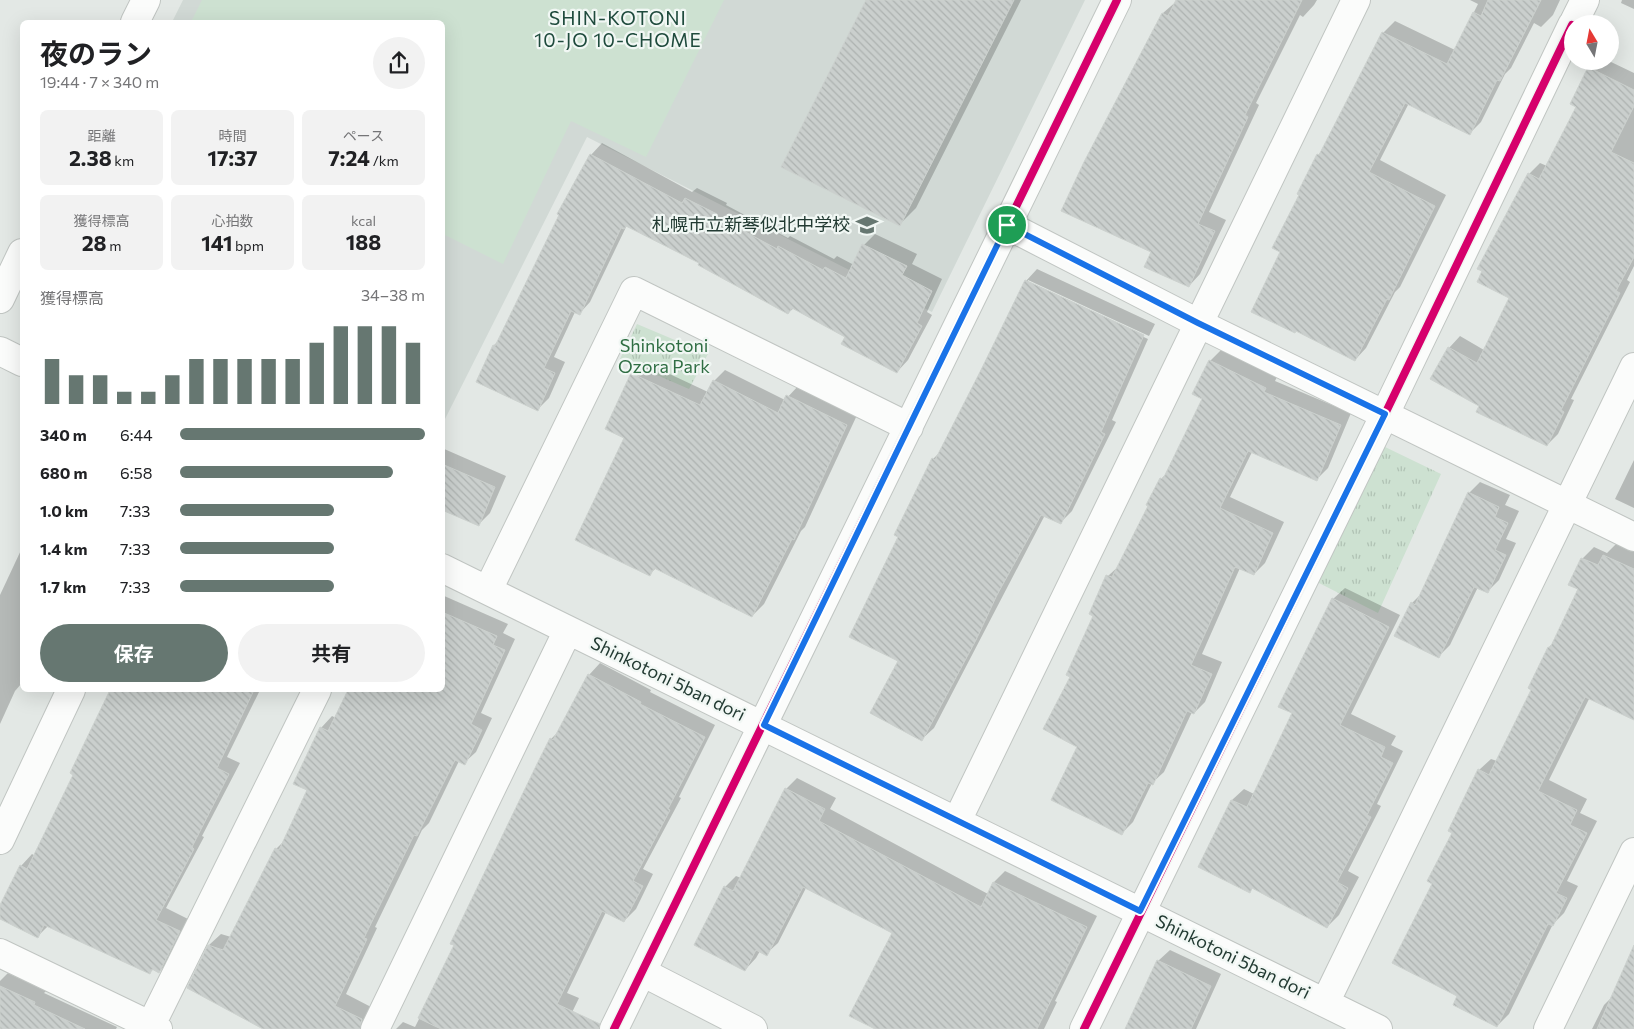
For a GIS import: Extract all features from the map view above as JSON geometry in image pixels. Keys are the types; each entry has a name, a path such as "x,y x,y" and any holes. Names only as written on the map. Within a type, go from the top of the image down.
{"street":[{"path":"136,20 146,0"},
{"path":"614,1029 1117,0"},
{"path":"957,821 1356,0"},
{"path":"1577,15 1584,0"},
{"path":"1084,1029 1140,911 1385,414 1564,43"},
{"path":"1007,225 1198,323 1634,538"},
{"path":"0,299 20,257"},
{"path":"488,590 634,291 909,427"},
{"path":"0,351 20,361"},
{"path":"1325,1003 1634,367"},
{"name":"Shinkotoni 5ban dori","path":"445,569 1378,1029"},
{"path":"375,1029 568,630"},
{"path":"0,840 70,692"},
{"path":"0,953 152,1028 316,692"},
{"path":"1548,1029 1634,852"},
{"path":"642,972 753,1029"}],"shaded area":[{"name":"札幌市立新琴似北中学校","path":"183,0 1085,0 932,312 587,137 445,419 445,20 173,20"}],"green space":[{"path":"202,0 724,0 646,157 571,121 503,264 445,235 445,20 192,20"},
{"name":"Shinkotoni Ozora Park","path":"637,324 708,354 689,389 620,359"},
{"path":"1383,446 1441,474 1378,613 1317,582"}],"building":[{"path":"866,0 1014,0 900,226 781,167"},
{"path":"1176,0 1302,0 1245,115 1248,117 1198,224 1215,231 1189,287 1144,267 1151,252 1061,211 1084,162 1162,13 1168,16"},
{"path":"1488,0 1541,0 1500,81 1497,80 1470,135 1405,103 1369,172 1435,206 1389,300 1387,299 1355,361 1296,331 1295,333 1251,312 1280,252 1272,248 1299,195 1297,194 1382,32 1447,64 1473,12 1481,16"},
{"path":"1587,70 1594,70 1634,90 1634,106 1611,152 1634,163 1634,257 1616,291 1620,293 1561,410 1564,412 1547,446 1476,412 1479,406 1430,379 1448,347 1477,363 1509,298 1477,282 1482,271 1477,269 1528,173 1539,179 1576,107 1570,104"},
{"path":"590,154 682,203 685,198 717,214 716,216 777,249 778,246 823,270 825,267 846,278 862,244 907,266 902,275 932,291 917,323 922,326 897,373 841,344 845,337 792,308 788,314 698,265 699,263 626,226 624,229 621,228 580,315 571,311 544,368 555,373 538,411 476,382 559,215 557,214"},
{"path":"1025,280 1144,335 1101,432 1105,434 1061,524 1041,515 997,595 976,640 922,741 870,713 898,661 849,637 898,537 894,535 932,458 935,460"},
{"path":"1209,360 1266,388 1264,392 1341,425 1317,481 1248,451 1220,508 1273,533 1254,575 1235,567 1191,665 1212,674 1194,714 1187,711 1153,785 1148,783 1122,835 1051,800 1077,747 1043,729 1070,677 1066,675 1093,616 1089,614 1106,575 1112,577 1148,506 1146,505 1160,478 1163,479 1202,399 1192,394"},
{"path":"631,373 700,405 713,380 778,413 786,395 847,425 794,540 792,539 752,617 654,568 650,576 575,540 624,438 605,429"},
{"path":"445,465 495,487 479,526 445,511"},
{"path":"1468,492 1499,507 1495,517 1508,523 1495,550 1506,555 1488,593 1474,587 1439,658 1394,636 1411,602 1415,605"},
{"path":"1603,555 1634,569 1634,720 1585,697 1538,791 1577,810 1570,825 1587,833 1556,893 1567,898 1553,926 1548,924 1497,1027 1453,1005 1457,996 1392,963 1432,884 1427,881 1452,833 1448,831 1478,769 1489,775 1531,690 1528,688 1548,647 1550,648 1578,589 1568,585 1581,558 1598,565"},
{"path":"1332,598 1389,627 1340,725 1385,747 1381,757 1393,763 1367,815 1371,817 1337,882 1348,888 1327,928 1252,888 1250,893 1198,867 1231,800 1247,807 1292,713 1278,707"},
{"path":"445,613 497,636 493,645 505,650 471,724 482,730 465,765 455,760 417,836 414,835 364,938 367,939 335,1006 362,1019 360,1029 263,1029 187,988 208,945 223,950 275,848 279,850 307,790 293,784 320,727 328,731 347,692 445,692"},
{"path":"588,674 641,702 640,704 705,737 633,881 643,886 624,922 602,911 557,1004 600,1024 599,1029 441,1029 418,1018 454,945 450,944 537,764 550,738 553,740"},
{"path":"109,692 253,692 217,768 229,774 192,847 194,849 156,920 180,931 159,973 152,969 150,974 44,925 38,938 0,919 0,905 20,865 27,869 73,775 70,773"},
{"path":"785,788 825,809 819,821 981,907 993,882 1087,927 1037,1029 875,1029 849,1016 892,933 803,887 767,956 756,950 745,971 694,945 724,886 733,891"},
{"path":"1634,945 1634,1029 1597,1029"},
{"path":"1157,960 1211,986 1191,1029 1125,1029"},
{"path":"0,986 35,1002 34,1005 85,1029 0,1029"}],"cycle path":[{"path":"614,1029 1117,0"},
{"path":"1084,1029 1385,414 1564,42"}],"place":[{"name":"札幌市立新琴似北中学校","path":"867,225"}],"district":[{"name":"SHIN-KOTONI 10-JO 10-CHOME","path":"618,29"}],"route":[{"path":"1007,225 1198,323 1385,414 1140,911 764,725 1007,225"}]}
